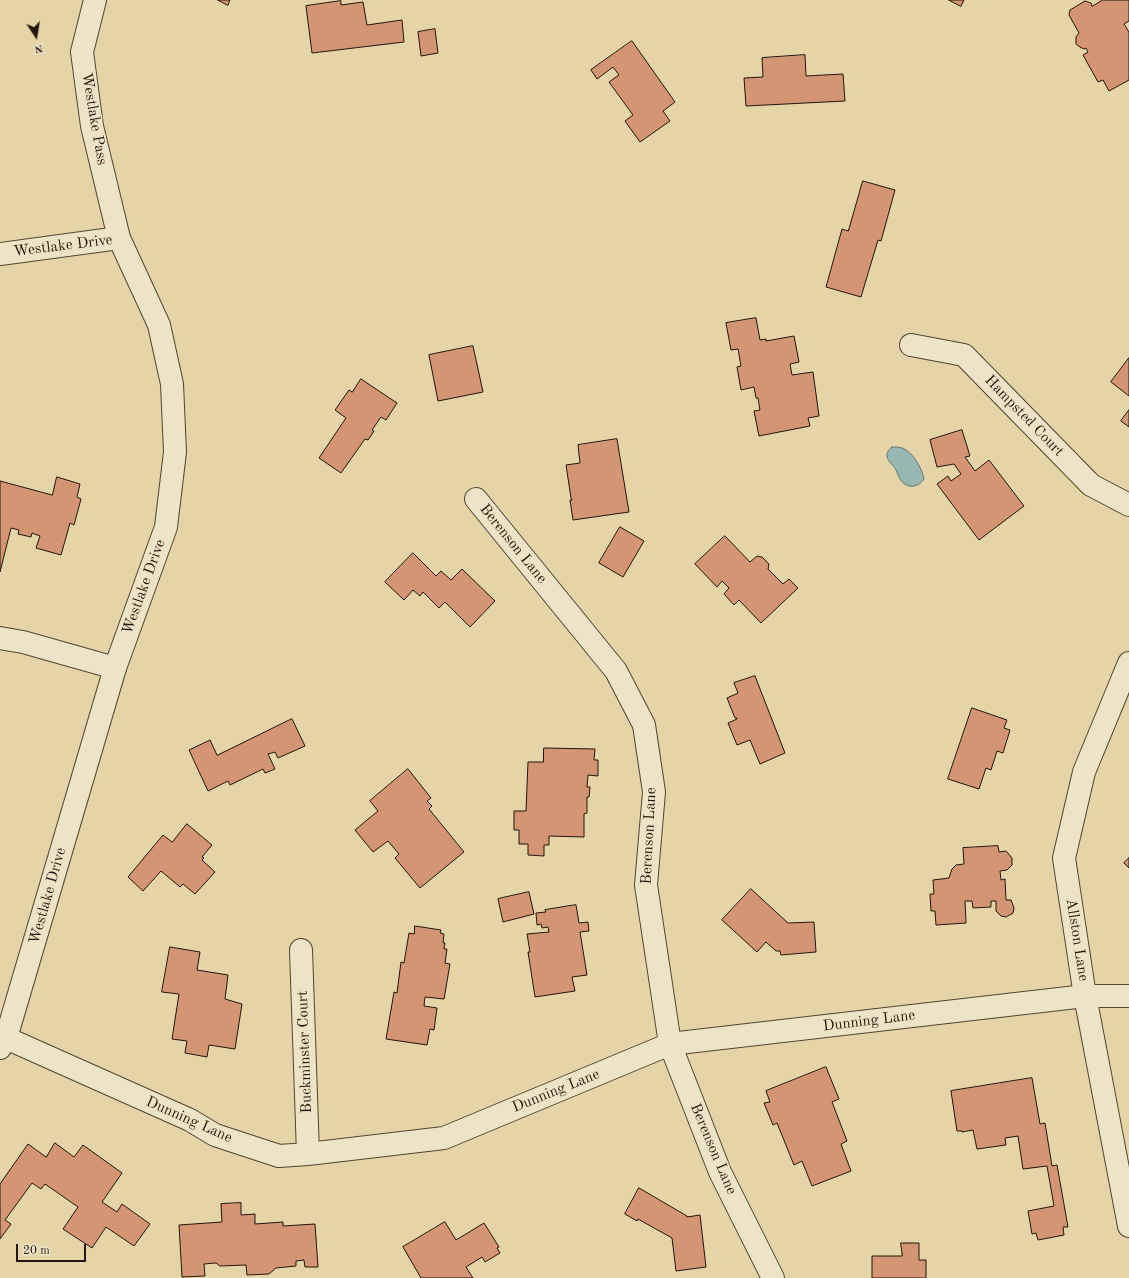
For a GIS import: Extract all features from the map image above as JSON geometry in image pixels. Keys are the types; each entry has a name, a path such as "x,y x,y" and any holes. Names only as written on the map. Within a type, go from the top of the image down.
{"street":[{"name":"Westlake Pass","path":"95,0 82,52 92,126 119,238"},
{"name":"Westlake Drive","path":"0,254 119,238 159,325 172,384 175,452 166,527 115,668 3,1043"},
{"name":"Hampsted Court","path":"911,344 964,355 1091,485 1129,505"},
{"name":"Berenson Lane","path":"476,499 616,671 644,725 654,792 646,885 670,1044 720,1172 773,1278"},
{"path":"0,638 23,642 115,668"},
{"name":"Allston Lane","path":"1129,662 1084,772 1064,858 1085,996 1129,1226"},
{"name":"Buckminster Court","path":"301,950 308,1154"},
{"name":"Dunning Lane","path":"3,1043 190,1120 215,1135 279,1156 444,1138 670,1044 1085,996 1129,996"}],"water":[{"path":"892,447 898,447 906,450 919,465 924,479 918,485 908,486 904,484 898,476 895,468 887,457 889,450"}],"building":[{"path":"218,0 230,0 228,5"},
{"path":"949,0 964,0 961,6"},
{"path":"1103,0 1129,0 1129,21 1124,24 1129,32 1129,80 1109,91 1103,80 1098,82 1083,55 1088,52 1086,48 1084,49 1076,44 1076,37 1079,33 1069,15 1070,10 1085,1 1091,3 1092,6"},
{"path":"341,1 341,5 363,2 367,25 402,20 404,42 312,53 306,6"},
{"path":"435,29 438,53 421,56 418,32"},
{"path":"632,41 675,102 663,111 670,121 640,142 625,121 633,115 609,82 619,75 613,67 597,79 591,70"},
{"path":"805,55 806,76 843,74 845,101 746,106 744,78 763,77 762,58"},
{"path":"863,181 895,190 881,241 878,240 861,297 826,287 842,229 848,231"},
{"path":"756,318 760,340 766,339 766,341 794,336 799,362 790,364 792,375 813,372 819,416 808,418 810,426 759,436 754,411 760,410 758,398 756,398 754,387 741,390 737,367 741,366 738,349 731,350 726,323"},
{"path":"473,346 483,392 438,401 429,355"},
{"path":"1129,358 1129,396 1111,382"},
{"path":"361,379 397,403 386,420 381,417 372,430 374,431 368,440 365,439 341,473 319,458 346,418 335,410 349,390 352,392"},
{"path":"1129,410 1129,427 1121,421"},
{"path":"962,430 970,456 965,457 975,471 989,460 1024,506 979,540 937,484 948,476 951,481 961,474 954,464 937,467 930,440"},
{"path":"617,439 629,512 573,520 570,500 572,500 566,465 580,463 578,445"},
{"path":"57,477 80,484 77,497 81,499 74,525 70,523 61,555 36,548 40,536 32,533 31,537 18,534 19,530 11,528 0,572 0,481 52,495"},
{"path":"620,527 644,541 623,577 599,563"},
{"path":"725,536 750,562 757,556 762,557 769,564 768,569 783,584 789,579 798,588 761,623 739,600 734,605 724,594 729,588 722,581 717,587 695,564"},
{"path":"413,553 436,576 441,571 451,580 462,569 495,601 470,627 445,602 439,608 423,592 420,596 413,590 404,600 385,582"},
{"path":"755,676 785,753 760,764 750,740 737,745 728,723 737,719 735,718 727,698 738,693 734,683"},
{"path":"972,708 1007,720 1004,728 1010,730 1003,753 997,751 991,770 986,768 979,789 948,779"},
{"path":"292,719 305,746 278,758 275,752 268,754 275,769 265,773 263,769 230,785 228,781 208,791 189,750 210,740 217,755"},
{"path":"544,748 595,749 594,760 598,760 598,776 588,775 587,787 590,787 589,797 587,797 587,813 584,814 584,837 549,836 549,845 544,845 544,856 528,855 528,844 519,844 519,830 514,830 514,811 526,811 528,762 543,762"},
{"path":"408,769 431,798 427,801 432,806 429,809 464,852 420,888 395,858 399,854 388,841 373,852 355,830 378,811 370,801"},
{"path":"187,824 212,845 202,857 204,858 202,860 215,872 195,894 183,884 180,887 161,871 143,891 128,877 163,835 172,842"},
{"path":"998,846 999,852 1006,851 1012,858 1012,865 1007,870 1000,871 1001,880 1005,879 1006,900 1011,900 1014,908 1013,913 1006,917 1001,916 996,911 996,901 991,901 991,907 973,908 972,901 965,901 966,923 936,925 935,911 931,911 930,894 934,894 933,880 949,878 952,869 956,865 964,864 963,848"},
{"path":"1129,858 1129,868 1124,863"},
{"path":"751,889 788,923 814,922 816,952 781,955 780,951 776,951 766,942 757,952 722,920"},
{"path":"529,892 534,914 503,922 498,899"},
{"path":"576,905 579,923 588,922 589,931 580,932 587,975 572,977 575,991 535,997 528,952 530,952 527,934 549,932 548,927 542,928 541,924 537,925 536,913"},
{"path":"415,926 441,930 440,933 444,934 444,949 447,949 445,963 450,964 444,999 425,997 424,1006 437,1008 434,1030 430,1029 427,1045 386,1039 394,992 397,993 401,962 404,963 409,933 414,934"},
{"path":"170,947 200,952 197,970 228,975 225,999 242,1004 235,1049 209,1045 207,1057 185,1053 187,1041 172,1039 179,994 162,992"},
{"path":"826,1067 839,1099 832,1102 847,1141 841,1144 851,1171 812,1186 802,1161 794,1165 777,1123 773,1125 764,1103 770,1102 766,1091"},
{"path":"1032,1078 1040,1124 1045,1123 1052,1166 1057,1165 1068,1227 1063,1227 1064,1235 1038,1240 1036,1233 1032,1234 1028,1211 1054,1206 1047,1166 1023,1169 1018,1136 1005,1138 1006,1145 977,1149 973,1130 962,1132 957,1131 951,1091"},
{"path":"55,1143 74,1157 83,1145 122,1173 102,1202 117,1212 122,1204 150,1224 134,1246 106,1227 92,1248 63,1229 78,1207 45,1184 41,1189 32,1183 5,1220 11,1224 0,1239 0,1184 28,1144 46,1157"},
{"path":"639,1188 687,1217 700,1215 706,1267 676,1271 672,1238 638,1219 637,1221 625,1214"},
{"path":"241,1203 241,1215 255,1214 255,1224 283,1222 283,1226 315,1224 318,1267 305,1267 304,1260 296,1261 296,1266 276,1268 269,1274 247,1275 246,1265 220,1266 216,1263 204,1264 205,1276 182,1277 179,1225 222,1222 221,1204"},
{"path":"445,1222 456,1240 484,1223 499,1247 497,1248 500,1253 485,1262 482,1257 466,1267 473,1278 421,1278 403,1247"},
{"path":"901,1243 919,1243 919,1260 926,1260 926,1278 872,1278 872,1256 902,1256"}]}
